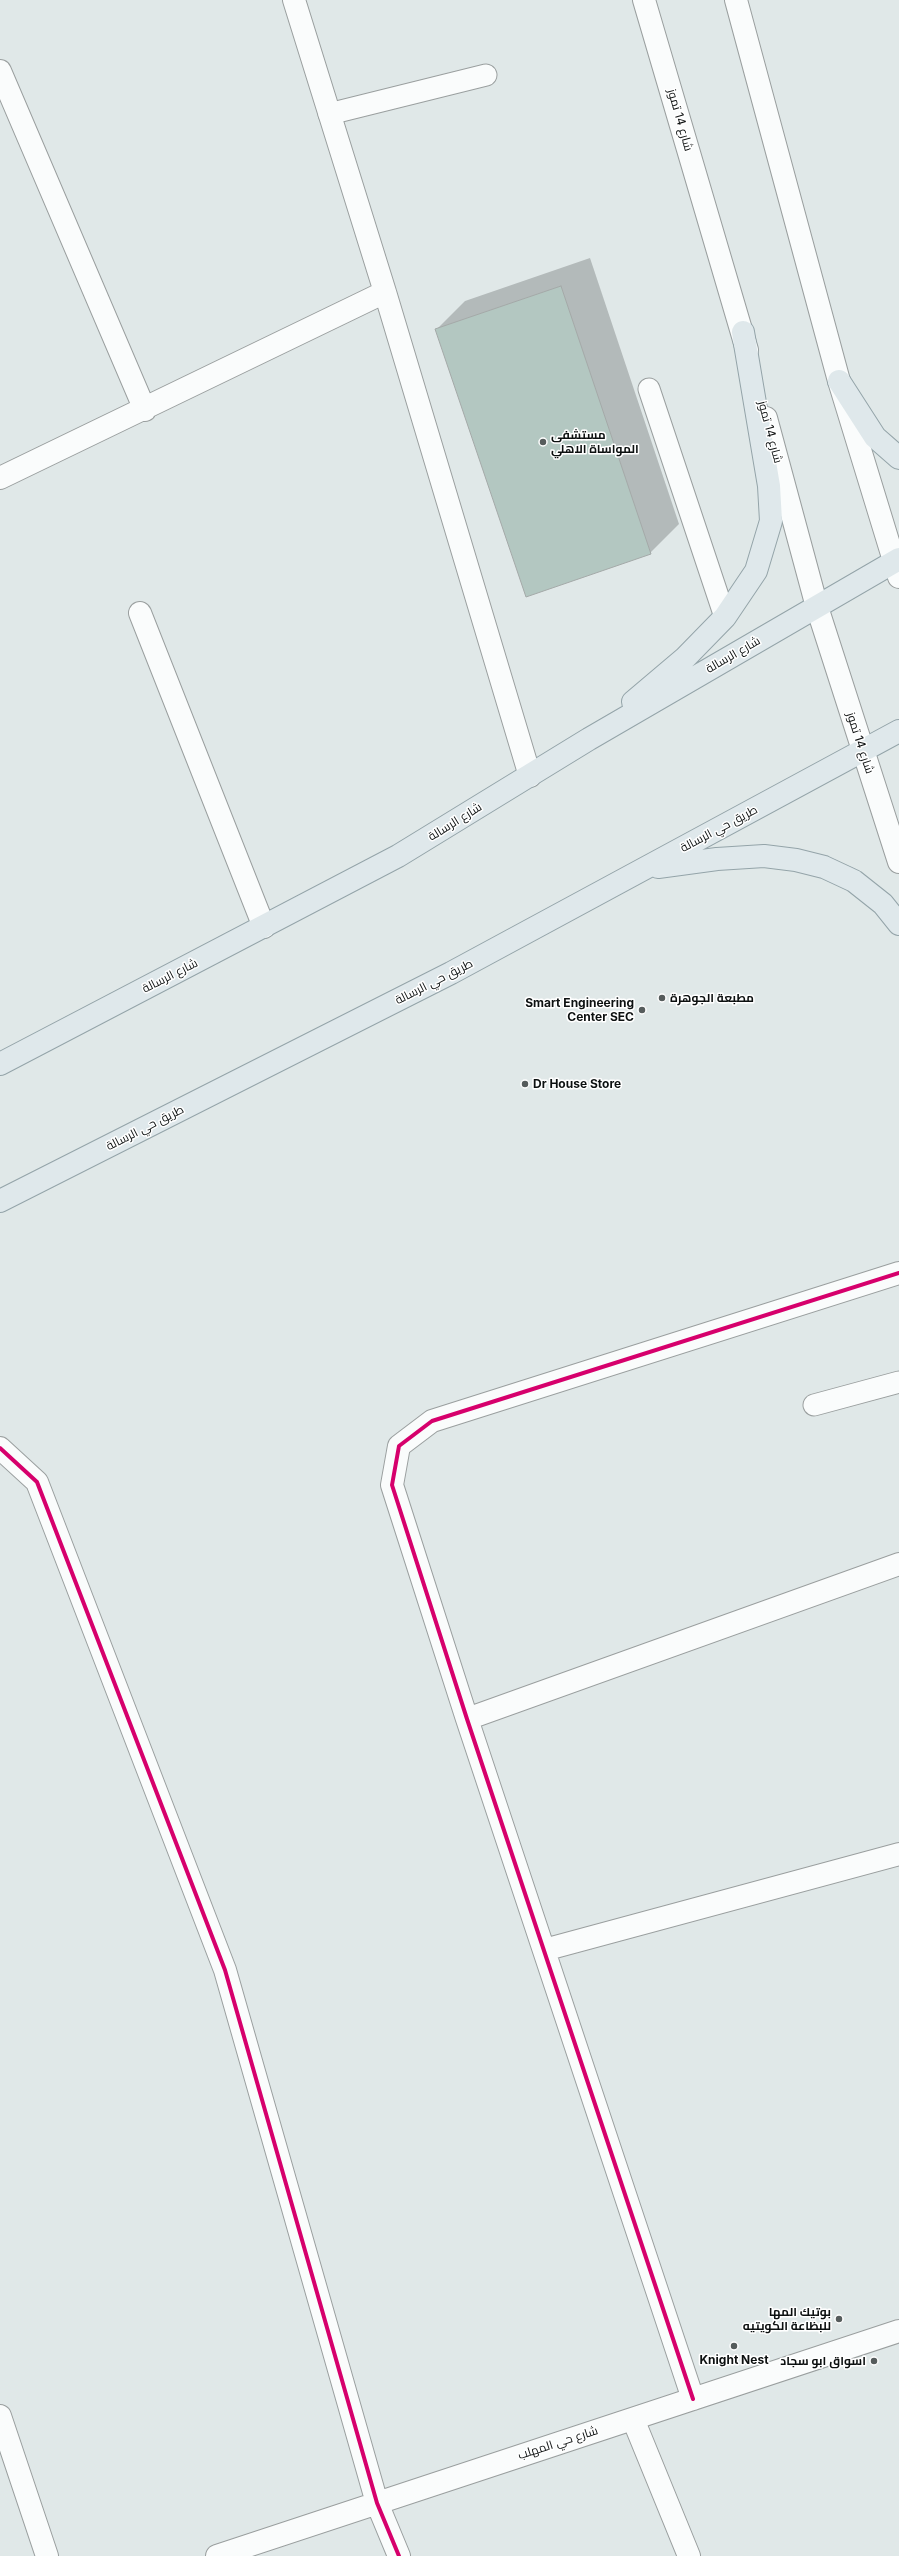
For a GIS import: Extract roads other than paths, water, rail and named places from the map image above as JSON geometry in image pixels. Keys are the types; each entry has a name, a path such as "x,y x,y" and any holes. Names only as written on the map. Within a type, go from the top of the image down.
{"main road":[{"path":"589,739 685,658 725,617 756,571 771,521 769,486 742,332"},
{"path":"838,381 875,437 899,458"},
{"name":"شارع الرسالة","path":"0,1064 398,856 589,739 817,607 898,566"},
{"path":"862,752 899,731"},
{"name":"طريق حي الرسالة","path":"0,1201 451,973 862,752"},
{"path":"645,869 717,859 764,856 796,860 824,867 854,881 883,904 899,924"}],"street":[{"path":"294,0 385,292 530,776"},
{"name":"شارع 14 تموز","path":"644,0 742,332 817,607 862,752 899,862"},
{"path":"736,0 838,381 898,566"},
{"path":"0,71 145,410"},
{"path":"0,478 145,410 385,292"},
{"path":"140,613 264,927"},
{"path":"693,2399 467,1719 392,1485 399,1446 432,1421 899,1273"},
{"path":"0,1448 37,1482 225,1970 377,2503 399,2556"},
{"path":"467,1719 899,1564"},
{"path":"544,1950 899,1854"},
{"name":"شارع حي المهلب","path":"217,2556 899,2331"},
{"path":"0,2416 47,2556"},
{"path":"633,2419 689,2556"}],"lane":[{"path":"329,114 486,75"},
{"path":"649,389 725,617"},
{"path":"814,1405 899,1382"}],"place":[{"name":"مستشفى المواساة اﻻهلي","path":"543,442"},
{"name":"مطبعة الجوهرة","path":"662,998"},
{"name":"Smart Engineering Center SEC","path":"642,1010"},
{"name":"Dr House Store","path":"525,1084"},
{"name":"بوتيك المها للبظاعة الكويتيه","path":"839,2319"},
{"name":"Knight Nest","path":"734,2346"},
{"name":"اسواق ابو سجاد","path":"874,2361"}]}
